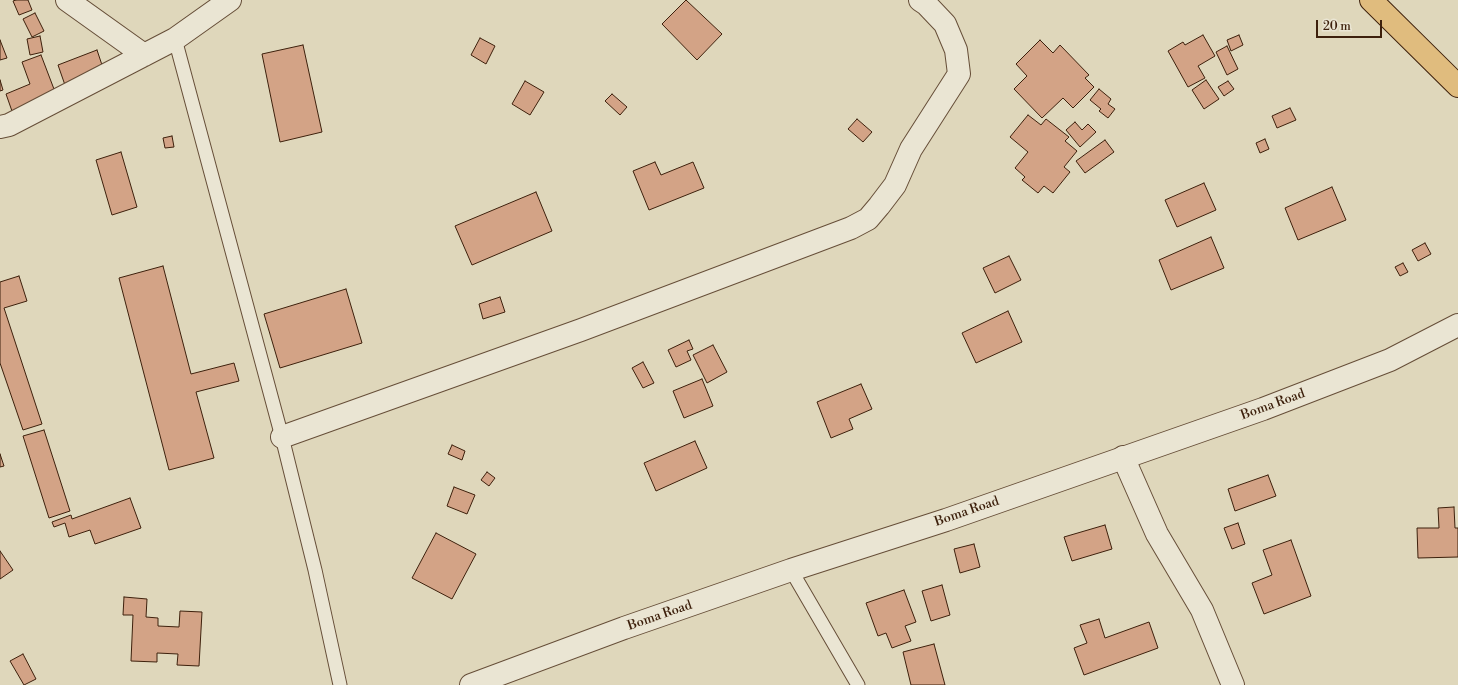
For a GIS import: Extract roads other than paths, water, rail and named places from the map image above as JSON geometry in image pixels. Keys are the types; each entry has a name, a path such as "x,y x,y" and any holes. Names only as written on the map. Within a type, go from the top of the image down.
{"highway":[{"path":"1371,0 1458,86"}],"street":[{"path":"67,0 144,55"},
{"path":"0,127 9,125 175,39 230,0"},
{"path":"282,437 588,328 851,228 868,219 895,185 911,149 959,74 956,50 945,24 926,4 920,0"},
{"name":"Boma Road","path":"471,685 624,628 791,570 946,520 1263,409 1390,360 1458,325"},
{"path":"1123,457 1157,534 1202,610 1233,685"}],"lane":[{"path":"175,39 282,437 315,570 340,685"},
{"path":"791,570 858,685"}]}
